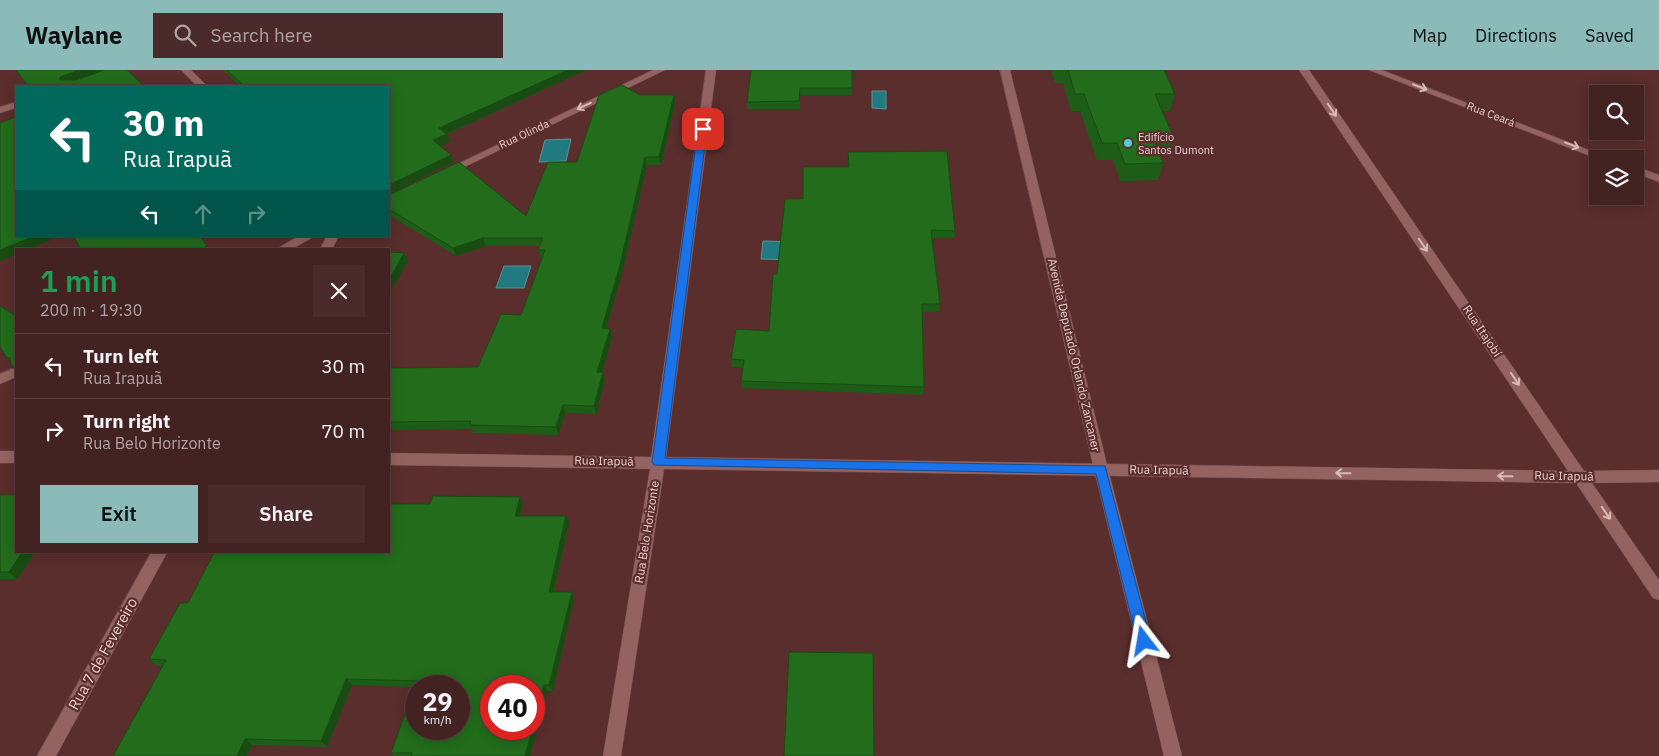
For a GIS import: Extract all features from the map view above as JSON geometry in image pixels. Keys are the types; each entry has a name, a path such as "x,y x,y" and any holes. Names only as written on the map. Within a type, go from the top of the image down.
{"street":[{"path":"186,70 201,85"},
{"name":"Rua Olinda","path":"434,177 660,70"},
{"name":"Rua Belo Horizonte","path":"612,756 658,462 710,70"},
{"name":"Avenida Deputado Orlando Zancaner","path":"1005,70 1172,756"},
{"name":"Rua Itajobí","path":"1304,70 1659,593"},
{"name":"Rua Ceará","path":"1374,70 1589,152"},
{"path":"0,110 15,105"},
{"path":"1644,173 1659,179"},
{"path":"284,248 307,237"},
{"path":"0,379 15,372"},
{"path":"0,457 15,457"},
{"name":"Rua Irapuã","path":"390,459 1581,477 1659,476"},
{"name":"Rua 7 de Fevereiro","path":"46,756 159,553"}],"water":[{"path":"872,91 886,91 886,109 872,108"},
{"path":"571,139 566,161 539,162 545,140"},
{"path":"763,241 801,242 799,260 761,259"},
{"path":"504,266 531,266 524,288 496,288"}],"building":[{"path":"16,70 80,70 60,77 60,80 76,80 104,70 127,70 143,85 27,85"},
{"path":"227,70 568,70 439,128 447,134 433,140 451,155 390,185 390,85 243,85"},
{"path":"751,70 852,70 852,88 800,88 799,101 747,102"},
{"path":"1068,70 1164,70 1175,94 1155,94 1173,136 1152,136 1163,163 1125,164 1117,143 1102,143 1084,94 1075,94"},
{"path":"622,85 640,95 674,95 659,157 645,157 620,265 602,328 610,329 597,372 603,372 594,406 563,405 556,427 470,425 471,421 390,422 390,368 478,367 501,314 521,315 545,250 538,250 543,238 483,238 453,248 390,210 390,195 459,162 526,216 548,162 577,162 599,95"},
{"path":"15,117 15,237 32,237 0,250 0,123"},
{"path":"947,151 955,231 931,230 940,304 922,304 924,387 741,381 744,360 731,359 736,329 769,331 773,274 777,274 785,199 803,199 803,167 849,167 848,152"},
{"path":"74,237 201,237 207,246 202,248 80,248"},
{"path":"390,252 404,253 390,278"},
{"path":"0,306 15,315 15,370 10,358 7,358 0,347"},
{"path":"0,495 15,495 15,553 22,553 9,572 0,572"},
{"path":"433,496 520,497 515,516 566,516 549,592 572,592 549,685 545,685 545,675 480,675 480,740 529,740 525,756 411,756 412,753 391,753 405,714 405,740 470,740 470,675 405,675 405,681 346,679 321,741 245,739 237,756 113,756 166,660 149,659 180,603 188,603 214,553 390,553 390,504 430,504"},
{"path":"789,652 873,653 874,756 784,756"}],"place":[{"name":"Edifício Santos Dumont","path":"1128,143"}],"route":[{"path":"703,129 658,462 1101,469 1144,641"}]}
